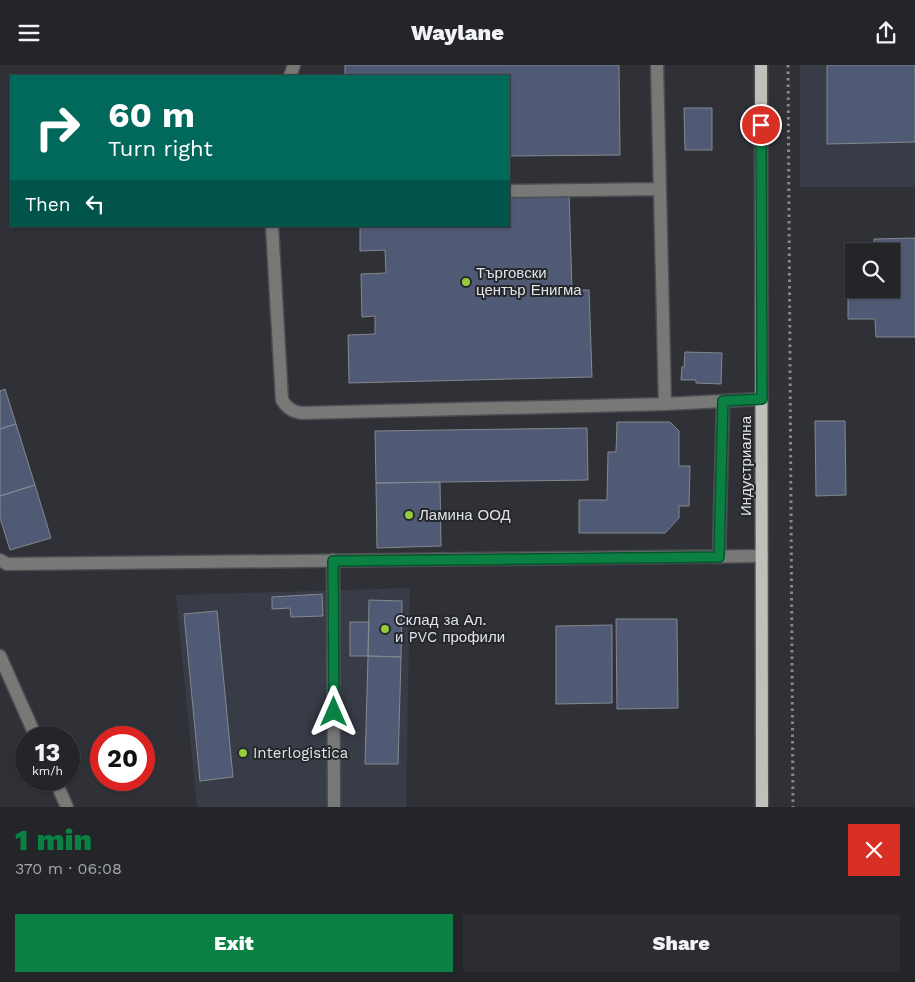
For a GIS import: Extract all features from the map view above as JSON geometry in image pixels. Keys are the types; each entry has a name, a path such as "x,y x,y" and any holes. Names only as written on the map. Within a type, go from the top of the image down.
{"main road":[{"name":"Индустриална","path":"761,65 762,807"}],"street":[{"path":"658,65 665,404"},
{"path":"510,191 660,189"},
{"path":"272,227 282,400 286,407 293,411 301,413 665,404 762,399"},
{"path":"719,557 723,401"},
{"path":"0,560 7,564 762,556"},
{"path":"333,561 334,807"},
{"path":"0,656 31,726"},
{"path":"60,791 67,807"}],"path":[{"path":"788,65 793,807"}],"shaded area":[{"path":"800,65 915,65 915,187 800,187"},
{"path":"410,588 406,807 197,807 176,595"}],"building":[{"path":"345,65 619,65 620,155 510,156 510,75 345,75"},
{"path":"827,65 915,65 915,142 827,144"},
{"path":"684,108 712,108 712,150 685,150"},
{"name":"Търговски център Енигма","path":"569,192 572,290 589,290 592,377 349,383 348,335 375,334 375,316 362,317 361,274 386,273 385,250 360,251 360,227 510,227 510,194"},
{"path":"915,238 915,337 876,337 875,319 848,319 848,298 900,298 900,243 874,243 874,239"},
{"path":"685,352 722,353 721,384 681,380"},
{"path":"5,389 16,424 0,429 0,391"},
{"path":"815,421 845,421 846,495 816,496"},
{"path":"617,422 670,422 679,431 679,466 690,466 689,506 679,506 679,518 665,533 579,533 579,500 607,500 608,452 616,452"},
{"path":"16,424 35,485 0,496 0,429"},
{"path":"587,428 588,480 376,483 375,431"},
{"name":"Ламина ООД","path":"440,482 441,546 377,548 376,483"},
{"path":"35,485 51,538 10,550 0,518 0,496"},
{"path":"322,594 323,616 291,617 290,608 272,609 272,597"},
{"name":"Склад за Ал. и PVC профили","path":"369,600 402,601 401,657 368,656"},
{"path":"217,611 233,777 200,781 184,614"},
{"path":"616,619 677,619 678,708 617,709"},
{"path":"350,622 369,622 368,656 350,656"},
{"path":"612,625 612,703 556,704 556,626"},
{"path":"368,656 401,657 398,764 365,764"}],"place":[{"name":"Търговски център Енигма","path":"466,282"},
{"name":"Ламина ООД","path":"409,515"},
{"name":"Склад за Ал. и PVC профили","path":"385,629"},
{"name":"Interlogistica","path":"243,753"}],"route":[{"path":"334,712 333,561 719,557 723,401 762,399 761,125"}]}
